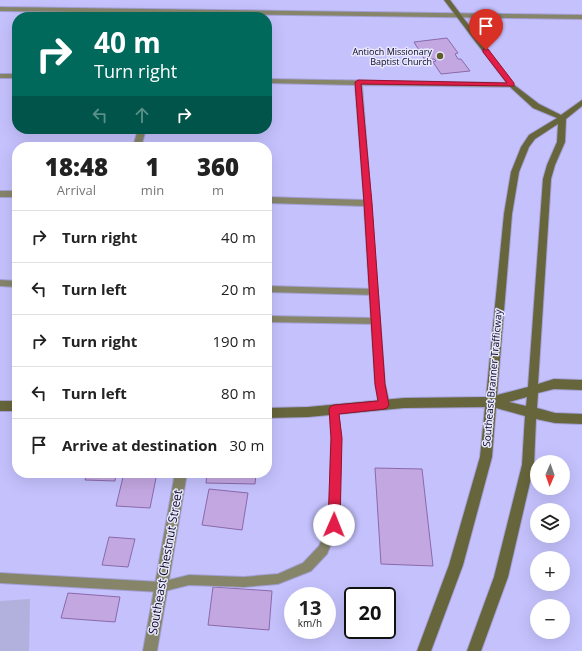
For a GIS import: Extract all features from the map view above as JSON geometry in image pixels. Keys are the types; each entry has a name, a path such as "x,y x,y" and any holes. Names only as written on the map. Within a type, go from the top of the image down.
{"main road":[{"path":"448,0 512,85 536,106 562,118 561,142 547,179 544,209 528,465 501,577 474,651"},
{"name":"Southeast Branner Trafficway","path":"424,651 456,565 486,457 511,186 515,172 525,147 532,137 562,118 582,102"},
{"path":"272,413 308,412 384,405 490,402 554,384 582,385"},
{"path":"490,402 554,418 582,419"},
{"path":"0,406 12,406"}],"street":[{"path":"0,9 197,12"},
{"path":"272,13 582,17"},
{"path":"0,76 12,76"},
{"path":"272,81 512,85"},
{"path":"358,82 380,384 384,405"},
{"path":"0,194 12,194"},
{"path":"272,200 368,203"},
{"name":"Southeast Chestnut Street","path":"150,651 180,478"}],"lane":[{"path":"0,284 12,284"},
{"path":"272,290 374,292"},
{"path":"272,320 376,321"},
{"path":"0,578 161,587 189,580 244,582 278,579 307,567 323,550 334,525 336,438 334,409"}],"shaded area":[{"path":"30,599 29,651 0,651 0,601"}],"building":[{"name":"Antioch Missionary Baptist Church","path":"447,38 458,53 455,54 458,59 461,59 470,71 441,74 433,62 436,61 434,59 425,60 414,42"},
{"path":"375,468 422,469 433,566 381,564"},
{"path":"86,478 115,478 115,481 85,480"},
{"path":"123,478 156,478 150,508 116,506"},
{"path":"206,478 256,478 255,484 206,483"},
{"path":"209,489 248,493 242,530 202,525"},
{"path":"109,537 135,539 128,567 102,565"},
{"path":"213,587 272,591 269,630 208,625"},
{"path":"68,593 120,597 115,622 61,618"}],"place":[{"name":"Antioch Missionary Baptist Church","path":"440,56"}],"route":[{"path":"334,525 336,438 334,409 384,405 380,384 358,82 512,85 486,50"}]}
